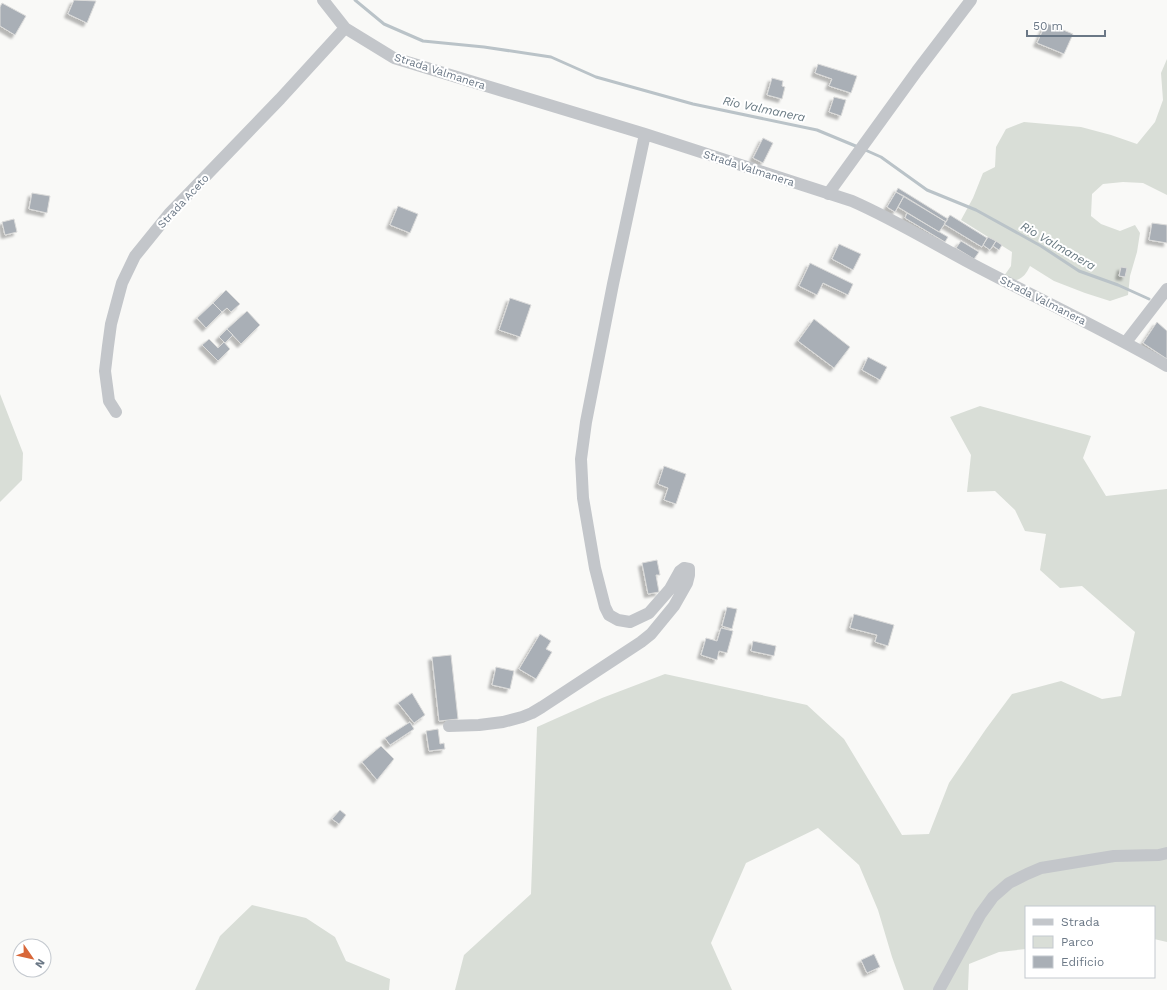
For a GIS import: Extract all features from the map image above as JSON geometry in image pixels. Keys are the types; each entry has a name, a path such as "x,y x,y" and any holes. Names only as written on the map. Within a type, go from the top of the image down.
{"street":[{"name":"Strada Valmanera","path":"323,0 345,28 394,58 645,134 852,201 879,213 970,263 1126,342 1167,366"},
{"path":"828,194 917,71 971,0"},
{"name":"Strada Aceto","path":"116,412 109,402 105,371 108,346 111,324 122,283 135,256 169,214 280,99 345,28"},
{"path":"449,726 479,725 503,722 522,717 537,710 646,638 662,622 674,606 687,583 689,569 684,568 680,571 670,590 648,613 630,622 618,620 609,615 605,607 595,568 583,498 582,459 586,422 645,134"},
{"path":"1126,342 1166,291"},
{"path":"939,990 980,915 993,897 1009,883 1042,868 1114,856 1159,855 1167,853"}],"green space":[{"path":"1167,59 1167,195 1143,183 1123,182 1103,184 1092,194 1091,216 1101,224 1120,231 1135,225 1140,233 1137,252 1130,276 1128,295 1110,301 1054,281 1030,266 1024,276 1019,279 1013,281 1004,276 1011,266 1012,252 961,220 973,198 983,173 995,167 996,147 1006,129 1024,122 1081,127 1137,144 1155,122 1163,100 1161,73"},
{"path":"0,394 23,453 22,480 0,502"},
{"path":"980,406 1091,436 1083,458 1106,496 1167,489 1167,942 1155,939 1155,906 1025,906 1025,949 999,952 969,964 968,990 904,990 892,957 878,910 859,865 818,828 746,863 711,943 732,990 455,990 464,955 531,894 537,727 602,698 665,674 807,705 844,739 902,835 929,834 949,783 1012,694 1061,681 1102,699 1121,696 1135,632 1082,586 1060,588 1040,570 1046,534 1025,531 1015,510 995,491 967,492 971,455 950,417"},
{"path":"252,905 306,918 335,937 346,961 390,979 389,990 195,990 220,936"}],"building":[{"path":"74,0 96,1 87,23 68,14"},
{"path":"2,3 26,16 15,35 0,26 0,7"},
{"path":"1046,23 1073,34 1064,54 1037,43"},
{"path":"818,64 857,76 851,93 829,86 832,79 815,73"},
{"path":"772,78 783,81 782,86 785,87 782,99 767,95"},
{"path":"834,97 846,100 841,116 829,112"},
{"path":"763,138 773,143 763,163 753,158"},
{"path":"898,188 948,219 946,222 896,192"},
{"path":"896,192 904,196 895,212 887,207"},
{"path":"32,193 50,196 47,213 29,209"},
{"path":"904,196 946,222 939,232 898,207"},
{"path":"398,206 418,214 410,233 390,225"},
{"path":"907,213 948,237 945,242 905,218"},
{"path":"950,215 987,238 982,247 944,224"},
{"path":"14,219 17,232 5,235 2,222"},
{"path":"1152,223 1167,225 1167,243 1149,240"},
{"path":"988,237 996,241 990,250 983,245"},
{"path":"961,241 979,252 974,259 956,248"},
{"path":"996,241 1002,245 999,250 993,246"},
{"path":"839,244 861,254 853,270 832,259"},
{"path":"810,263 853,284 848,295 823,283 817,295 799,286"},
{"path":"1121,267 1127,268 1125,277 1119,276"},
{"path":"226,290 240,304 231,312 227,308 222,312 213,303"},
{"path":"510,298 531,305 520,337 499,330"},
{"path":"213,303 222,312 206,328 197,318"},
{"path":"247,311 260,325 241,344 227,329"},
{"path":"814,319 850,347 834,368 798,341"},
{"path":"1157,322 1167,331 1167,359 1143,343"},
{"path":"227,329 233,335 225,343 219,337"},
{"path":"209,339 218,348 224,342 230,349 218,361 202,345"},
{"path":"868,357 887,367 880,380 862,370"},
{"path":"664,466 686,474 676,504 664,500 668,488 658,484"},
{"path":"657,560 660,575 656,575 659,592 648,594 642,563"},
{"path":"727,607 737,609 732,629 722,626"},
{"path":"854,614 894,625 888,646 875,642 877,635 850,628"},
{"path":"721,628 733,631 727,653 719,651 717,660 701,655 706,638 717,641"},
{"path":"540,634 551,641 546,649 552,652 536,679 519,669"},
{"path":"753,641 776,646 774,656 751,651"},
{"path":"451,655 458,719 439,721 432,657"},
{"path":"496,667 514,671 510,689 492,685"},
{"path":"412,693 425,715 414,723 398,703"},
{"path":"410,722 414,729 390,745 385,738"},
{"path":"438,729 440,744 444,743 445,749 429,751 426,731"},
{"path":"381,746 394,759 377,780 362,762"},
{"path":"340,810 346,815 339,824 332,819"},
{"path":"874,954 880,967 867,973 861,960"}],"waterway":[{"name":"Rio Valmanera","path":"355,0 384,24 423,41 484,47 551,57 596,77 693,104 817,130 858,147"},
{"name":"Rio Valmanera","path":"863,149 881,157 927,190 976,210 1041,246 1079,271 1118,285 1149,299"}]}
